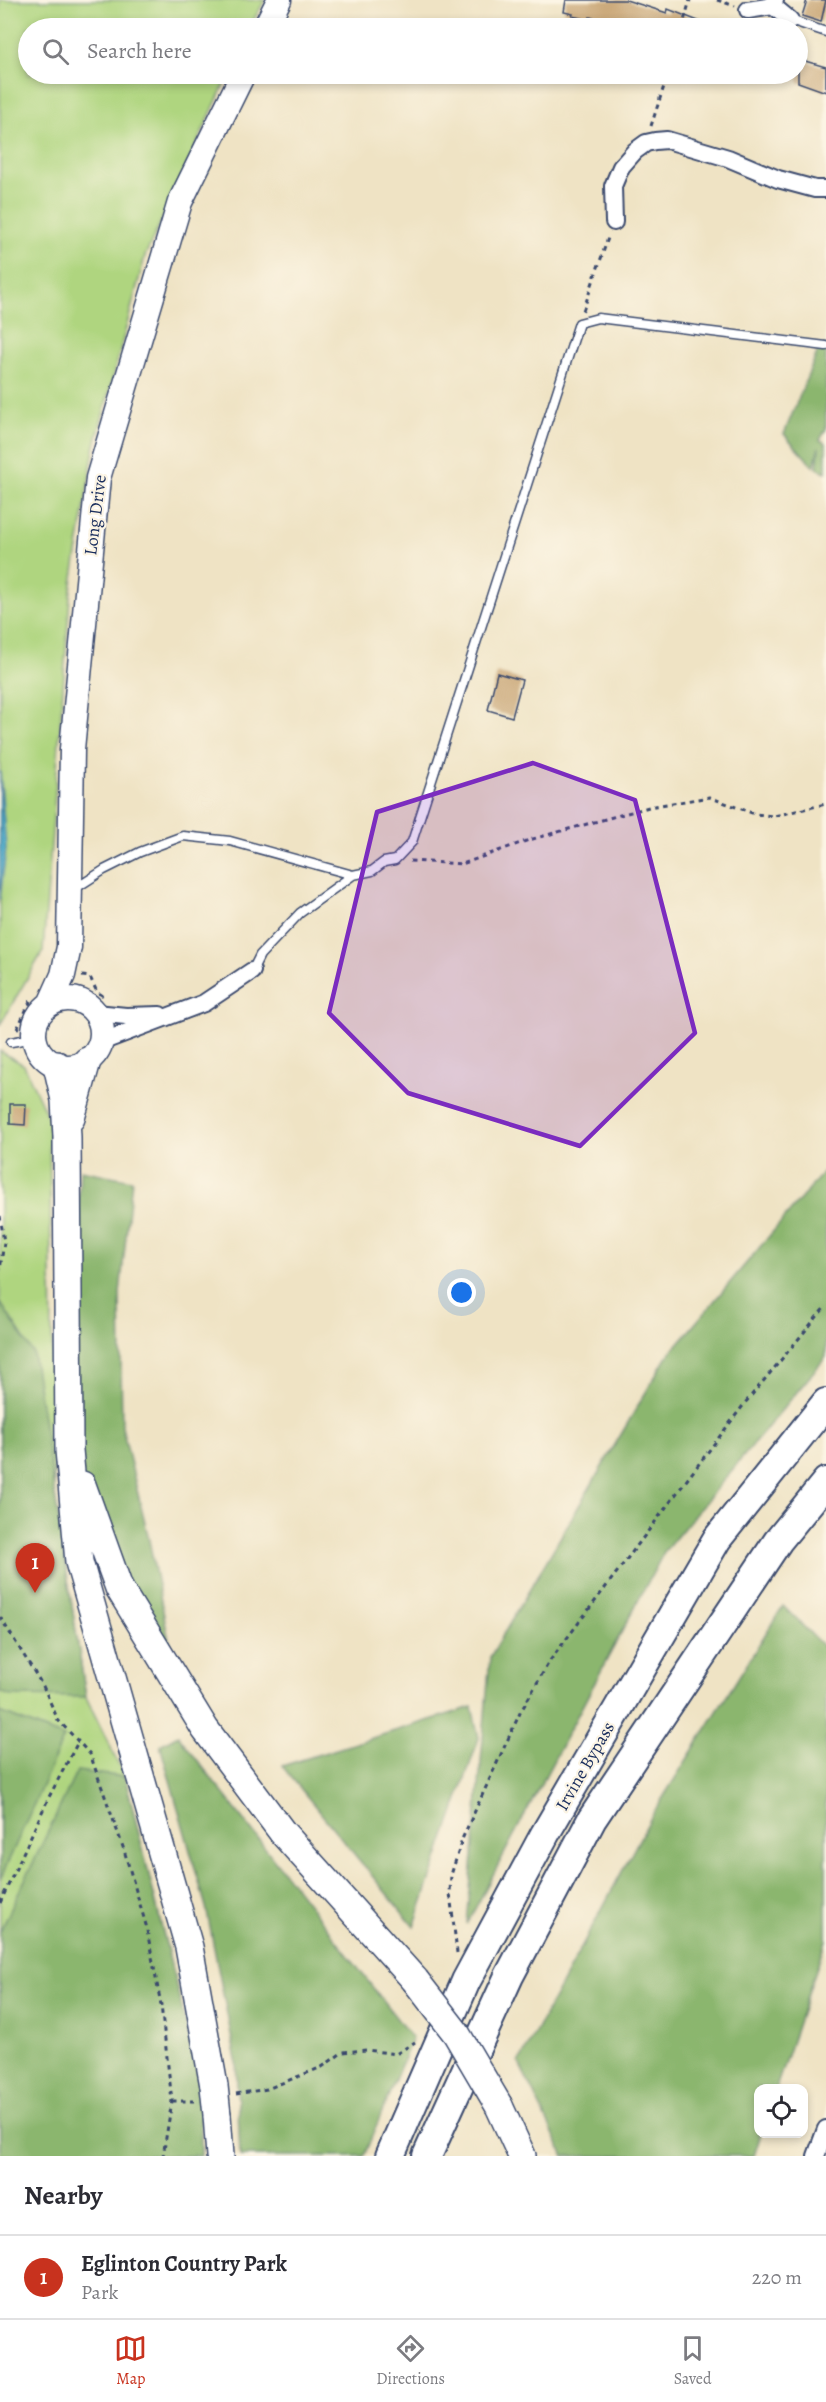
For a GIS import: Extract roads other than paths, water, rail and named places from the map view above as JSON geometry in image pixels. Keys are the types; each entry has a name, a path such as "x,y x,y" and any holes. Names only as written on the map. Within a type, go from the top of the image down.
{"highway":[{"name":"Irvine Bypass","path":"390,2156 466,1981 545,1834 717,1539 826,1403"},
{"name":"Irvine Bypass","path":"427,2156 509,1977 592,1819 778,1540 826,1482"}],"main road":[{"path":"270,18 279,0"},
{"name":"Long Drive","path":"43,998 63,975 69,947 72,750 98,478 180,202 238,84"},
{"name":"Long Drive","path":"69,947 75,975 96,1004"},
{"path":"67,1137 76,1096 103,1032 96,1004 67,998 43,998 37,1018 23,1040 57,1065 73,1067 94,1052"},
{"path":"57,1065 65,1100 67,1137 69,1450 80,1562 189,1947 214,2086 220,2156"},
{"path":"69,1450 119,1588 205,1729 283,1833 415,1980 456,2033 499,2106 522,2156"}],"street":[{"path":"748,10 775,3 788,18"},
{"path":"614,222 613,186 621,167 635,151 646,143 667,141 728,158 778,179 815,189 826,189"},
{"path":"94,1052 170,1015 204,1003 252,972"},
{"path":"96,1004 126,1016 170,1015"},
{"path":"816,2156 826,2129"}],"lane":[{"path":"808,26 826,32"},
{"path":"252,972 260,955 300,913 353,875 372,871 384,862 395,860 412,842 579,323 598,318 826,346"},
{"path":"70,892 104,870 183,836 230,842 353,875"}],"water":[{"path":"0,771 6,848 0,899"}],"place":[{"name":"Eglinton Country Park","path":"35,1593"}]}
